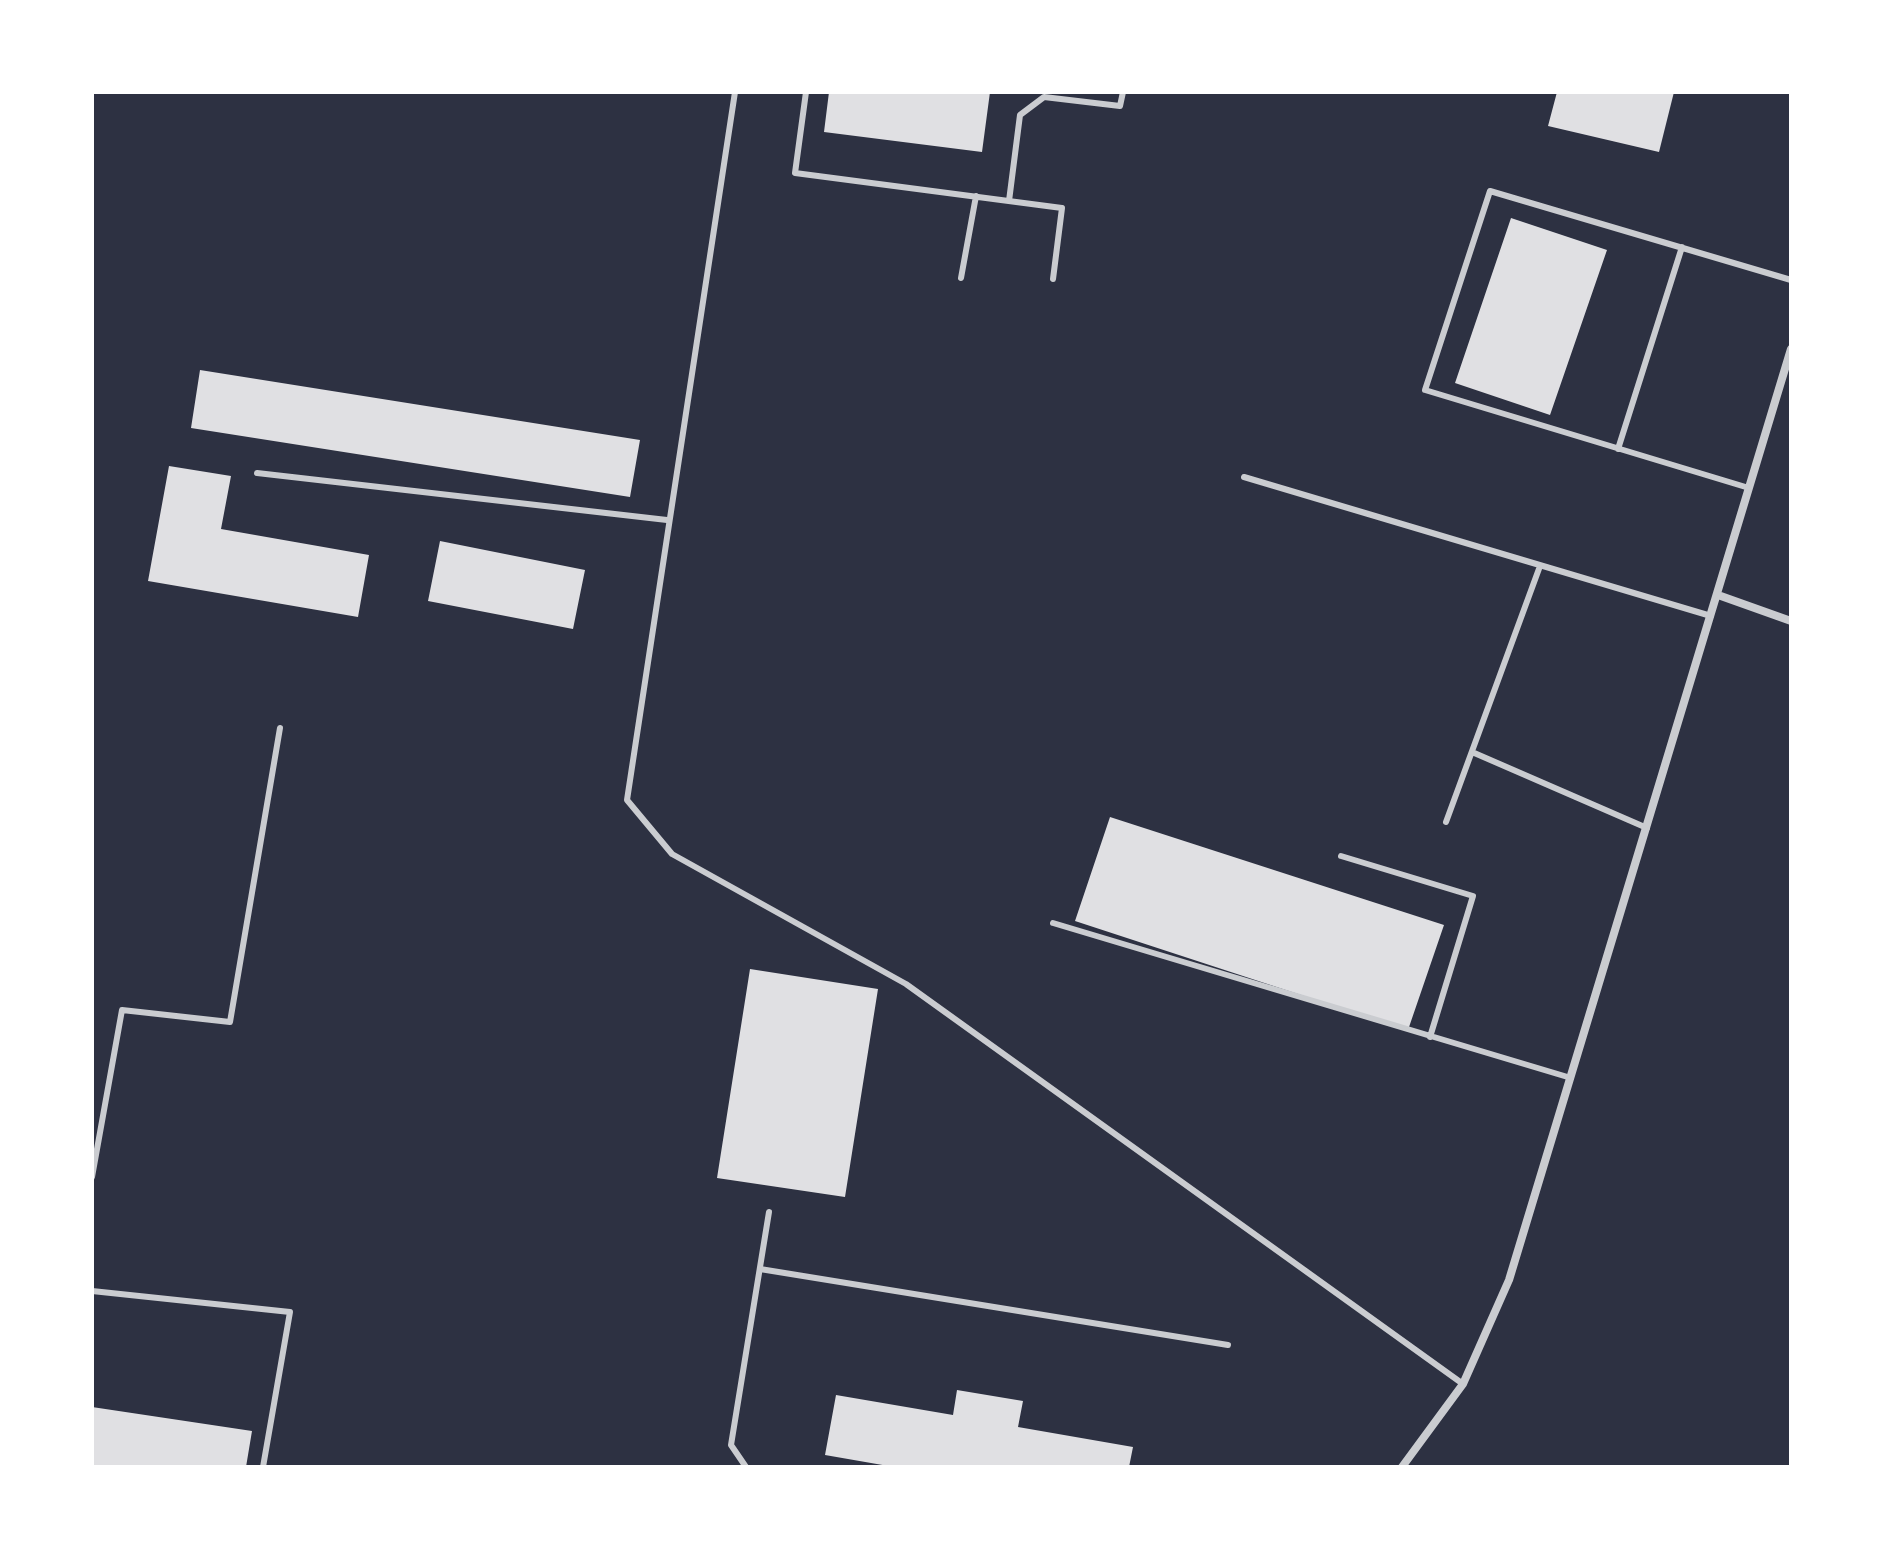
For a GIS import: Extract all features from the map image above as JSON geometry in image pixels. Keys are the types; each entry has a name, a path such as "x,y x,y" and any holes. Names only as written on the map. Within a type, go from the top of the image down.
{"street":[{"path":"1402,1467 1463,1384 1509,1280 1791,350"},
{"path":"1718,595 1791,621"}],"lane":[{"path":"735,92 667,520 627,800 672,854 906,984 1463,1384"},
{"path":"806,92 795,173 1062,208 1053,279"},
{"path":"1009,201 1020,115 1044,97 1120,106 1123,92"},
{"path":"1749,488 1425,390 1490,191 1791,280"},
{"path":"961,278 976,196"},
{"path":"1618,449 1682,247"},
{"path":"257,473 667,520"},
{"path":"1244,477 1711,616"},
{"path":"1446,822 1540,566"},
{"path":"92,1177 122,1010 230,1022 280,728"},
{"path":"1472,752 1647,828"},
{"path":"1341,856 1473,896 1430,1037"},
{"path":"1053,923 1571,1078"},
{"path":"746,1467 731,1445 769,1212"},
{"path":"760,1269 1228,1345"},
{"path":"92,1291 290,1312 263,1467"}],"building":[{"path":"829,92 990,92 982,152 824,132"},
{"path":"1557,92 1674,92 1659,152 1548,126"},
{"path":"1511,218 1607,250 1550,415 1455,383"},
{"path":"200,370 640,440 630,497 191,428"},
{"path":"169,466 231,476 221,529 369,555 358,617 148,581"},
{"path":"440,541 585,570 573,629 428,601"},
{"path":"1110,817 1444,925 1408,1030 1075,921"},
{"path":"750,969 878,989 845,1197 717,1178"},
{"path":"957,1390 1023,1401 1018,1427 1133,1447 1129,1467 894,1467 825,1455 836,1395 953,1415"},
{"path":"92,1407 252,1431 246,1467 92,1467"}]}
